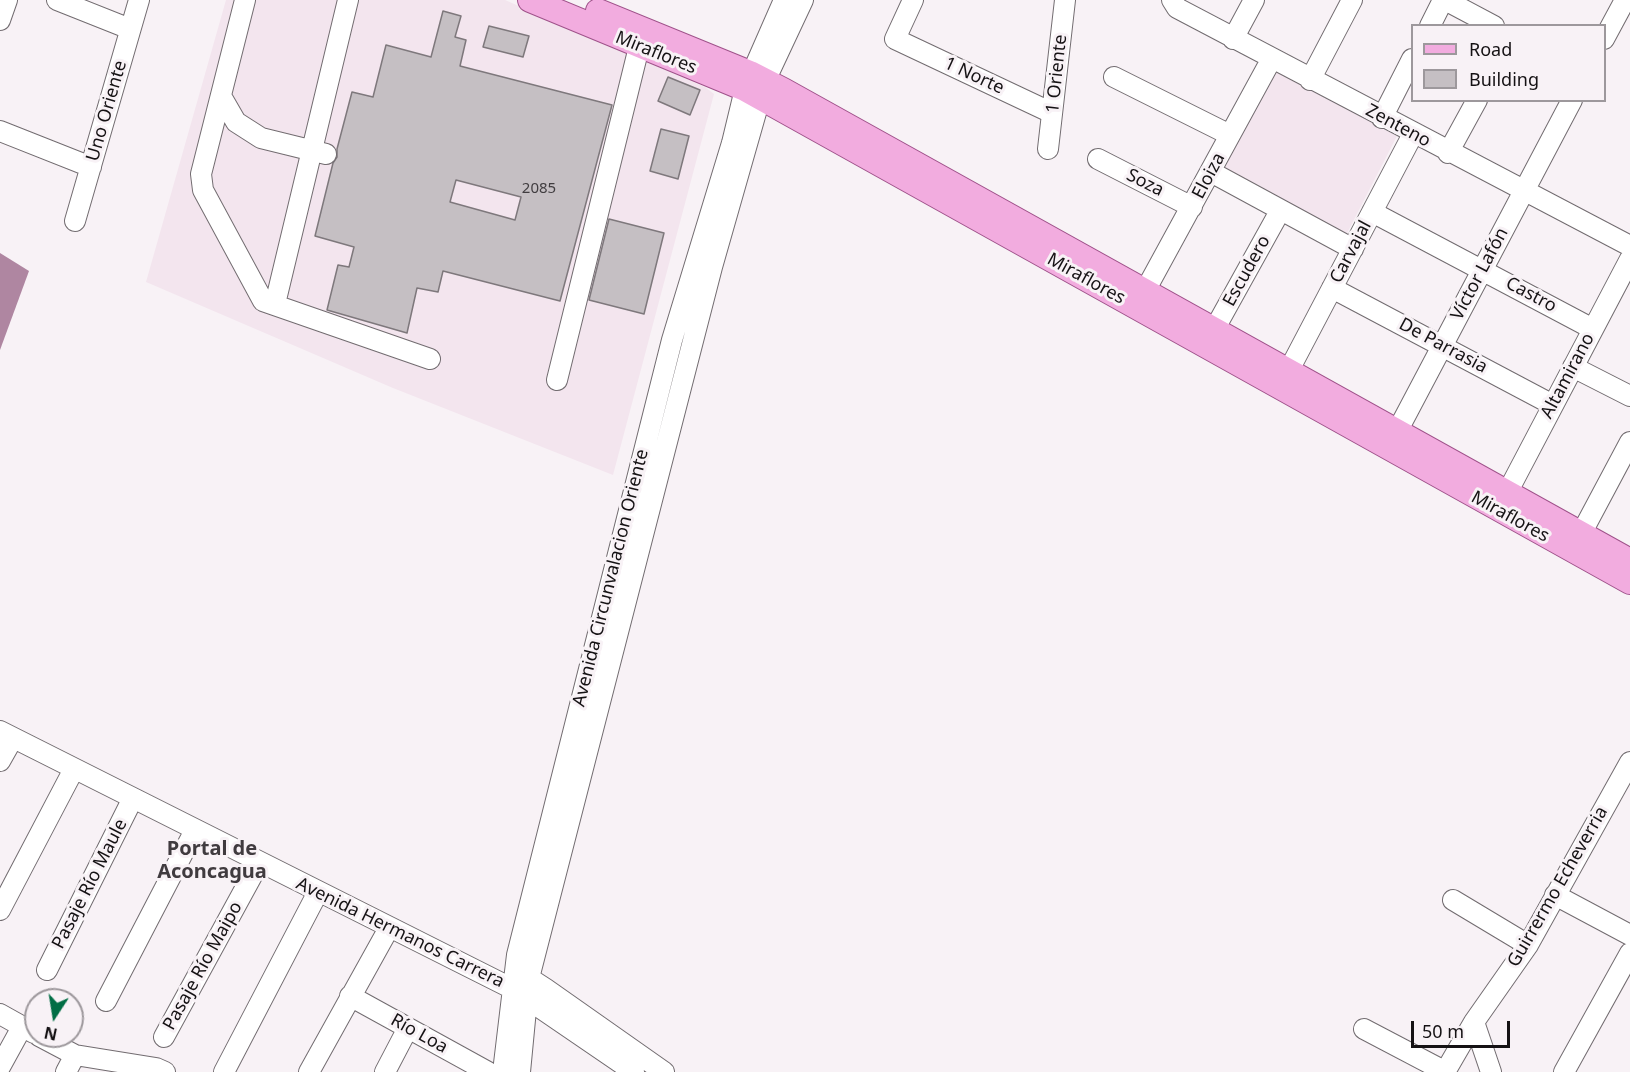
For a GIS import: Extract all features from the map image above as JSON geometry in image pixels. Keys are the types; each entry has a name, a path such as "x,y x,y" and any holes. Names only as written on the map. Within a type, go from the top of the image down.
{"main road":[{"name":"Miraflores","path":"530,0 643,39 755,85 1289,369 1393,439 1506,493 1630,561"},
{"name":"Miraflores","path":"571,0 643,39"},
{"name":"Miraflores","path":"755,85 1393,439 1630,582"}],"street":[{"path":"0,20 8,0"},
{"path":"57,0 130,29"},
{"name":"Uno Oriente","path":"75,221 139,0"},
{"path":"245,0 201,174 203,190 263,301 430,359"},
{"path":"275,304 319,152 348,0"},
{"path":"755,85 784,0"},
{"path":"755,85 803,0"},
{"name":"1 Norte","path":"913,0 895,39 1052,113"},
{"name":"Zenteno","path":"1172,0 1177,8 1271,60 1630,246"},
{"path":"1233,39 1254,0"},
{"path":"1310,80 1352,0"},
{"path":"1431,24 1444,0 1490,24"},
{"path":"1606,37 1625,0"},
{"name":"1 Oriente","path":"1048,149 1060,2"},
{"path":"557,380 643,39"},
{"name":"Eloiza","path":"1145,291 1271,60"},
{"path":"1383,118 1411,63"},
{"path":"1114,77 1230,135"},
{"name":"Avenida Circunvalacion Oriente","path":"503,1072 520,983 710,277 750,141 755,85"},
{"path":"221,96 236,122 261,138 319,152"},
{"path":"1448,153 1476,102"},
{"name":"Víctor Lafón","path":"1393,439 1571,102"},
{"path":"0,131 91,167"},
{"name":"Carvajal","path":"1289,369 1413,134"},
{"name":"Soza","path":"1098,159 1192,207"},
{"path":"1211,172 1353,249"},
{"name":"Escudero","path":"1214,330 1280,211"},
{"name":"Castro","path":"1372,212 1593,329"},
{"name":"Altamirano","path":"1506,493 1630,259"},
{"name":"De Parrasia","path":"1332,288 1553,405"},
{"path":"1573,367 1630,396"},
{"path":"1581,534 1630,442"},
{"path":"0,761 6,734"},
{"name":"Avenida Hermanos Carrera","path":"6,734 388,928 520,983 664,1072"},
{"name":"Guirrermo Echeverria","path":"1445,1072 1474,1022 1528,945 1630,762"},
{"path":"0,910 74,769"},
{"name":"Pasaje Río Maule","path":"47,970 133,798"},
{"path":"106,1001 195,830"},
{"name":"Pasaje Río Maipo","path":"164,1037 259,862"},
{"path":"224,1072 318,892"},
{"path":"1555,895 1630,935"},
{"path":"1453,900 1528,945"},
{"path":"309,1072 388,928"},
{"path":"1564,1072 1630,953"},
{"name":"Avenida Hermanos Carrera","path":"520,983 528,1000 588,1038 634,1072"},
{"name":"Río Loa","path":"350,996 408,1028 461,1066 488,1072"},
{"path":"520,1072 528,1000"},
{"path":"0,1014 24,1028"},
{"path":"1474,1022 1491,1072"},
{"path":"385,1072 408,1028"},
{"path":"1364,1029 1445,1072"},
{"path":"0,1066 24,1041"},
{"path":"52,1048 71,1063 156,1068 165,1072"}],"shaded area":[{"path":"226,0 505,0 705,87 714,94 613,475 393,388 146,282"},
{"path":"1276,70 1397,136 1343,241 1221,173"},
{"path":"0,253 29,271 0,350"}],"building":[{"path":"443,11 461,16 455,37 466,40 460,66 612,105 560,301 443,271 438,292 417,288 407,333 327,310 338,265 349,267 354,247 315,236 352,92 373,97 386,45 431,57","holes":["456,180 521,197 515,220 450,202"]},
{"path":"489,26 529,36 523,57 483,47"},
{"path":"668,77 700,90 690,115 658,101"},
{"path":"661,129 689,136 678,179 650,171"},
{"path":"609,219 664,233 644,314 589,300"}],"district":[{"name":"Portal de Aconcagua","path":"212,860"}]}
